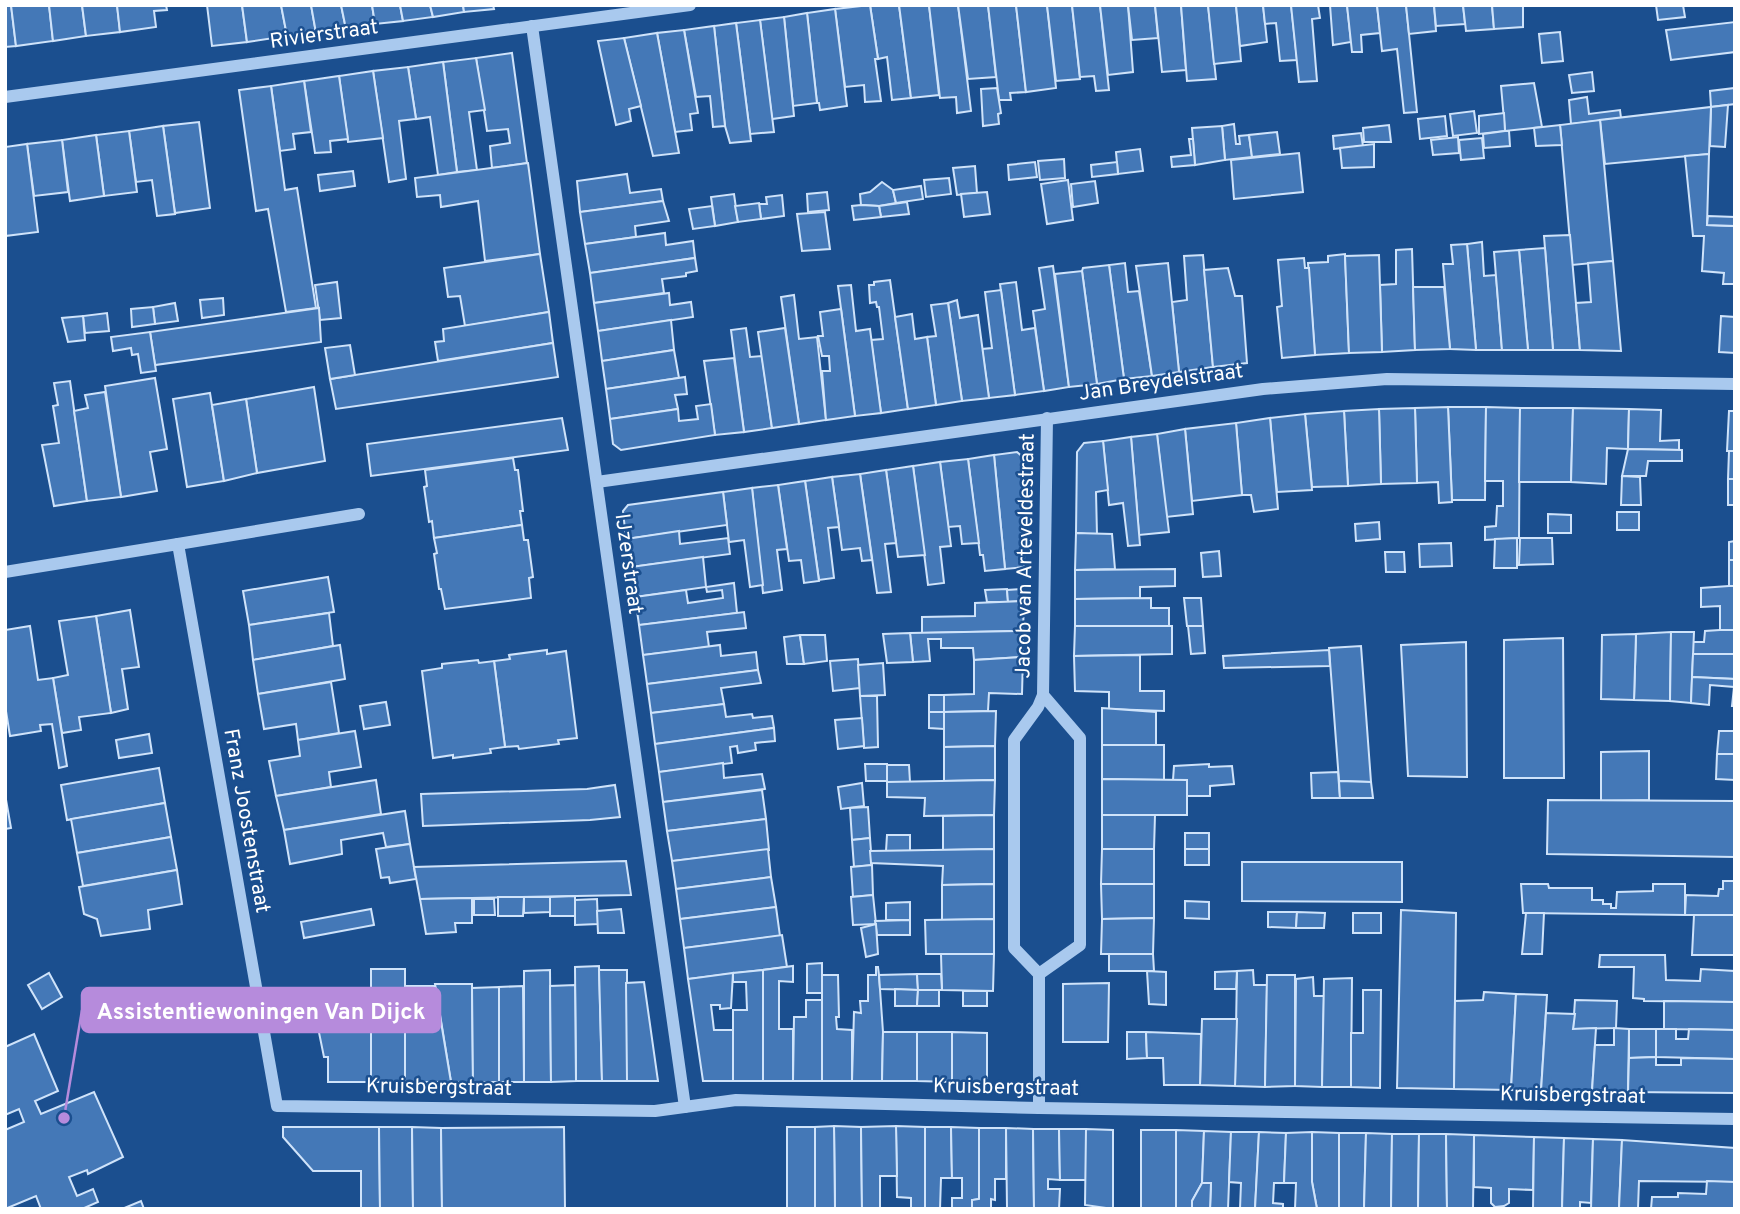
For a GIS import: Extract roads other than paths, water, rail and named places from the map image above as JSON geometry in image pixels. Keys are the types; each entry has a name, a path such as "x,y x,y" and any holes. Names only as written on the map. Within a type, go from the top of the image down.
{"street":[{"name":"Rivierstraat","path":"5,97 690,5"},
{"name":"IJzerstraat","path":"532,26 685,1107"},
{"name":"Jan Breydelstraat","path":"597,482 1263,389 1387,379 1735,384"},
{"name":"Jacob van Arteveldestraat","path":"1043,695 1080,738 1080,945 1039,974 1014,948 1014,740 1038,707 1043,695 1047,418"},
{"path":"5,572 359,514"},
{"name":"Franz Joostenstraat","path":"178,544 277,1106"},
{"path":"1039,974 1039,1108"},
{"name":"Kruisbergstraat","path":"277,1106 655,1111 736,1100 1039,1108 1735,1119"}],"place":[{"name":"Assistentiewoningen Van Dijck","path":"64,1118"}]}
